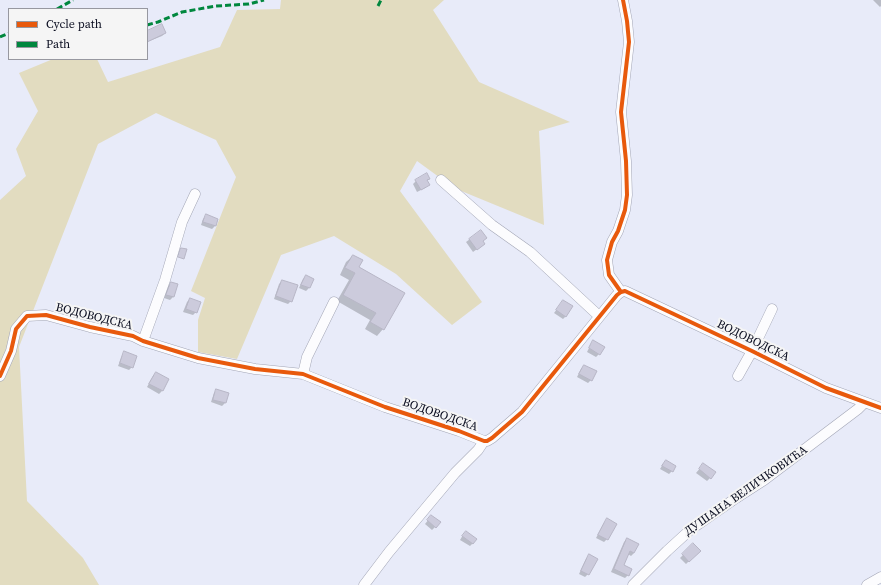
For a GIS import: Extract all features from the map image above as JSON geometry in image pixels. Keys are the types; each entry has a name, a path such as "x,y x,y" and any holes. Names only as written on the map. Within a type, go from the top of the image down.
{"street":[{"path":"621,292 609,275 607,260 612,242 618,231 625,210 627,195 626,161 621,112 629,42 623,0"},
{"path":"441,180 492,225 530,252 599,316"},
{"path":"143,341 165,280 182,222 195,194"},
{"name":"ВОДОВОДСКА","path":"0,376 11,351 16,329 27,316 46,315 90,327 133,336 143,341 198,358 255,369 303,374 385,406 487,441 522,412 616,295 627,291 826,388 881,408"},
{"path":"303,374 307,357 334,302"},
{"path":"738,376 772,309"},
{"name":"ДУШАНА ВЕЛИЧКОВИЋА","path":"633,585 690,530 792,460 864,403"},
{"path":"364,585 389,552 455,473 478,450 484,441"},
{"path":"867,585 881,577"}],"shaded area":[{"path":"281,0 444,0 433,10 479,82 570,122 539,131 544,225 454,188 417,161 400,191 482,302 452,325 396,274 334,236 281,255 237,359 198,352 198,320 205,298 191,291 236,177 216,140 156,113 98,144 19,347 27,501 83,558 99,585 0,585 0,200 26,176 16,149 38,111 19,73 51,60 97,60 108,82 220,47 237,10 280,9"}],"building":[{"path":"162,24 166,33 148,42 148,31"},
{"path":"427,173 430,179 427,180 430,185 421,190 415,180"},
{"path":"206,214 218,219 216,226 203,222"},
{"path":"481,230 487,238 483,241 485,244 477,250 469,239"},
{"path":"181,248 187,249 184,259 178,257"},
{"path":"353,255 363,260 359,267 405,293 384,330 370,322 376,313 343,295 355,273 345,268"},
{"path":"306,275 314,279 310,288 301,285"},
{"path":"282,280 298,285 292,302 276,296"},
{"path":"171,282 178,284 174,297 166,295"},
{"path":"190,298 201,302 197,313 186,309"},
{"path":"563,300 573,306 566,317 556,310"},
{"path":"593,340 605,347 600,355 589,348"},
{"path":"124,351 137,356 133,368 120,363"},
{"path":"584,365 597,371 592,381 579,374"},
{"path":"156,372 169,379 163,391 149,384"},
{"path":"216,389 229,393 226,403 213,400"},
{"path":"666,460 676,466 673,472 662,466"},
{"path":"703,463 716,472 711,479 699,469"},
{"path":"431,515 441,522 436,528 427,520"},
{"path":"607,518 617,524 608,540 598,535"},
{"path":"466,531 477,539 473,544 462,536"},
{"path":"627,538 639,544 634,553 630,551 624,565 632,569 629,576 614,569"},
{"path":"693,543 701,551 689,562 682,554"},
{"path":"589,554 598,559 589,575 581,571"}],"marked path":[{"path":"59,8 73,0"},
{"path":"148,25 182,12 216,6 249,4 264,0"},
{"path":"378,6 381,0"},
{"path":"0,37 8,33"}],"cycle path":[{"path":"621,292 609,275 607,260 612,242 618,231 625,210 627,195 626,161 621,112 629,42 623,0"},
{"path":"0,376 11,351 16,329 27,316 46,315 90,327 133,336 143,341 198,358 255,369 303,374 385,407 487,441 522,412 617,295 625,291 826,388 881,408"}]}
